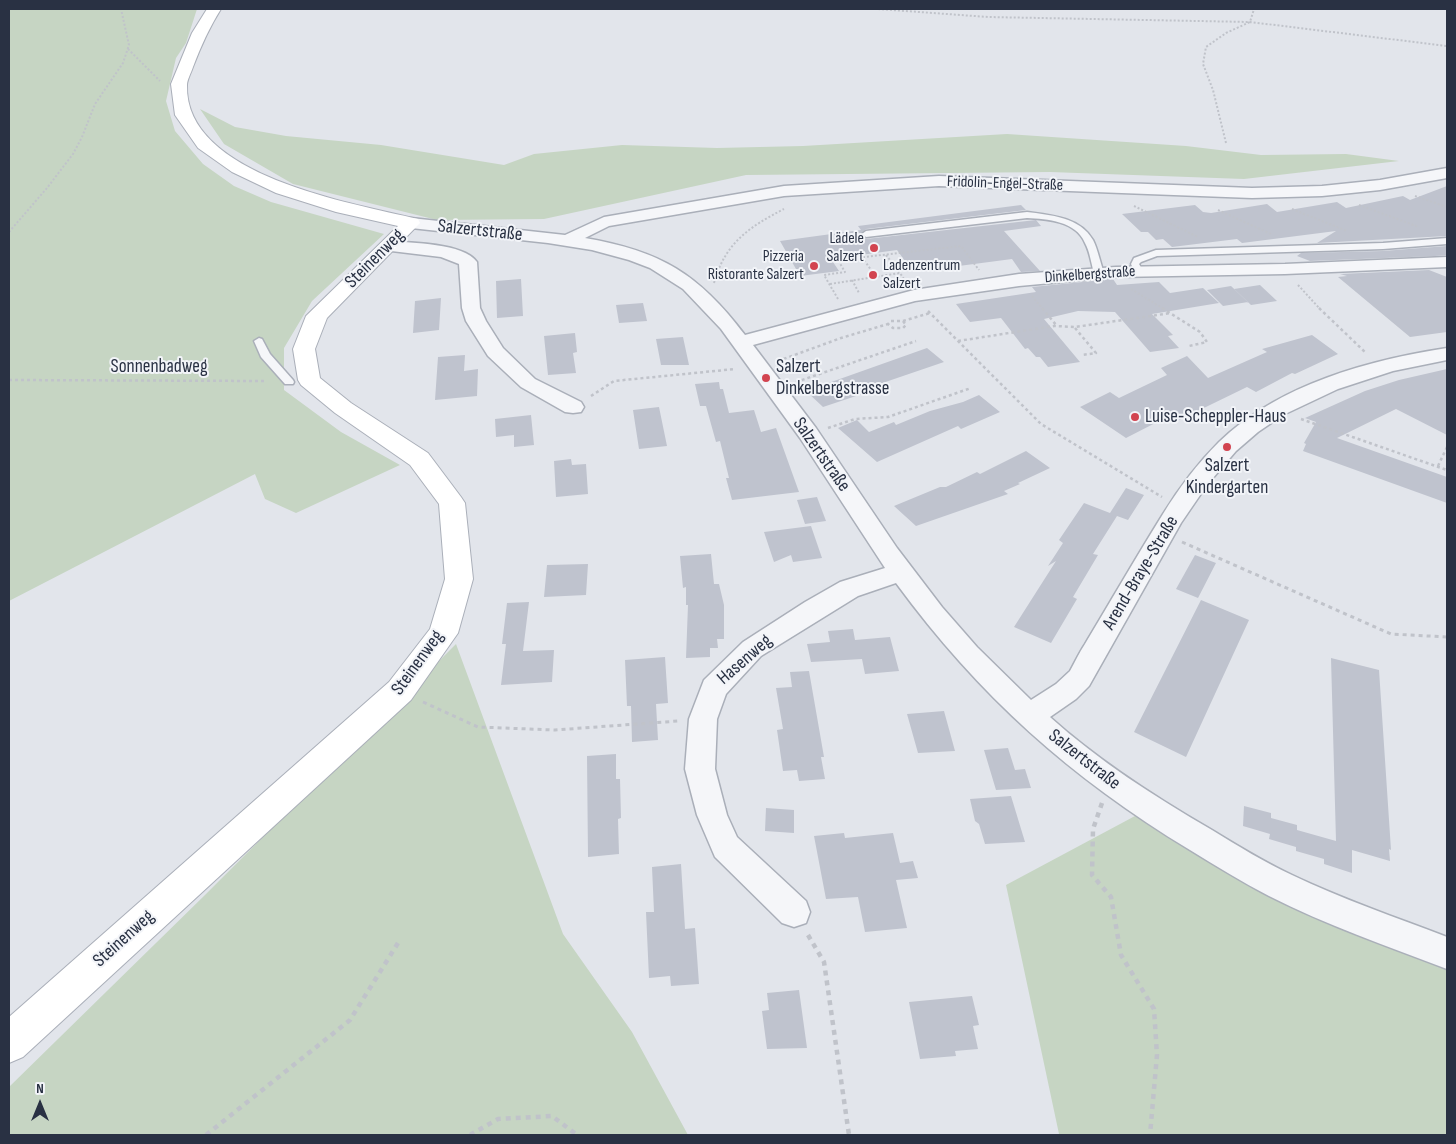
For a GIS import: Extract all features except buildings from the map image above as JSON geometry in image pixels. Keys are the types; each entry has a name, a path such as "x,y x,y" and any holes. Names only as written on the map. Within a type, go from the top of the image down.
{"street":[{"name":"Salzertstraße","path":"214,9 199,33 179,84 183,115 204,144 238,168 282,189 342,208 411,223 568,240 620,251 654,264 686,281 711,304 809,434 901,573 974,663 1028,716 1114,784 1166,821 1277,884 1365,923 1447,953"},
{"name":"Fridolin-Engel-Straße","path":"568,240 604,222 784,191 939,181 1252,193 1322,191 1380,185 1447,172"},
{"name":"Steinenweg","path":"9,1043 400,691 443,633 459,579 452,503 419,459 344,408 309,380 304,349 318,316 411,223"},
{"path":"389,246 446,253 460,256 468,262 471,308 476,321 495,352 528,382 573,408"},
{"name":"Dinkelbergstraße","path":"740,342 915,296 1020,280 1107,272 1285,269 1447,262"},
{"name":"Arend-Braye-Straße","path":"1028,716 1054,701 1078,680 1163,534 1207,469 1227,447 1250,428 1277,411 1298,399 1331,385 1383,366 1447,354"},
{"name":"Hasenweg","path":"794,912 726,847 712,815 700,769 703,719 714,688 752,649 814,609 849,590 868,582 901,573"}],"lane":[{"path":"866,234 1027,214 1053,217 1073,225 1088,239 1107,272"},
{"path":"1138,271 1135,264 1137,260 1156,253 1383,246 1447,241"},
{"path":"259,341 265,355 289,382"}],"path":[{"path":"9,232 45,190 80,142 97,100 128,50 126,28 121,9"},
{"path":"878,9 988,17 1250,22 1447,46"},
{"path":"1226,143 1213,90 1203,64 1206,47 1226,33 1250,22 1254,9"},
{"path":"128,50 161,82"},
{"path":"1097,188 1228,251"},
{"path":"1322,191 1420,228"},
{"path":"1252,193 1383,246"},
{"path":"711,304 715,277 723,257 737,237 788,208"},
{"path":"1215,208 1304,249"},
{"path":"847,313 824,275 845,272 838,260 960,246 990,284"},
{"path":"886,254 915,296 930,313 1040,424 1181,508"},
{"path":"862,257 876,277"},
{"path":"1285,269 1323,313 1370,357 1383,366"},
{"path":"1107,272 1200,332 1207,342 1189,346"},
{"path":"830,284 900,273"},
{"path":"1020,280 1057,327"},
{"path":"573,408 614,381 776,367 776,362 888,324 893,320 903,322 930,313"},
{"path":"958,341 1171,314"},
{"path":"888,324 891,328 897,329 903,328 906,325 903,322"},
{"path":"1075,327 1096,353 1082,355"},
{"path":"800,381 916,341"},
{"name":"Sonnenbadweg","path":"9,380 289,382"},
{"path":"809,434 855,419 888,417 971,388"},
{"path":"1277,411 1447,470"},
{"path":"1438,466 1447,447"},
{"path":"1163,534 1390,634 1447,637"},
{"path":"400,691 478,728 555,730 703,719"},
{"path":"1114,784 1098,810 1091,840 1092,875 1111,896 1121,954 1154,1009 1157,1055 1150,1135"},
{"path":"794,912 824,962 849,1135"},
{"path":"206,1135 350,1020 398,942"},
{"path":"470,1135 498,1119 552,1116 577,1135"}],"green space":[{"path":"9,9 197,9 186,43 176,58 166,101 175,131 203,164 234,186 271,202 384,234 312,301 284,348 284,390 341,432 400,465 296,513 265,499 255,474 9,601"},
{"path":"200,109 235,127 286,136 381,145 504,165 534,154 622,145 717,148 803,146 1007,134 1186,146 1261,155 1346,154 1399,161 1244,179 1050,172 746,175 544,219 437,220 293,184 224,144"},
{"path":"456,644 563,934 632,1032 688,1135 9,1135 9,1087 206,894"},
{"path":"1135,816 1447,941 1447,1135 1045,1135 1059,1134 1006,885"}],"place":[{"name":"Lädele Salzert","path":"874,248"},
{"name":"Pizzeria Ristorante Salzert","path":"814,266"},
{"name":"Ladenzentrum Salzert","path":"873,275"},
{"name":"Salzert Dinkelbergstrasse","path":"766,378"},
{"name":"Luise‑Scheppler‑Haus","path":"1135,417"},
{"name":"Salzert Kindergarten","path":"1227,447"}]}
